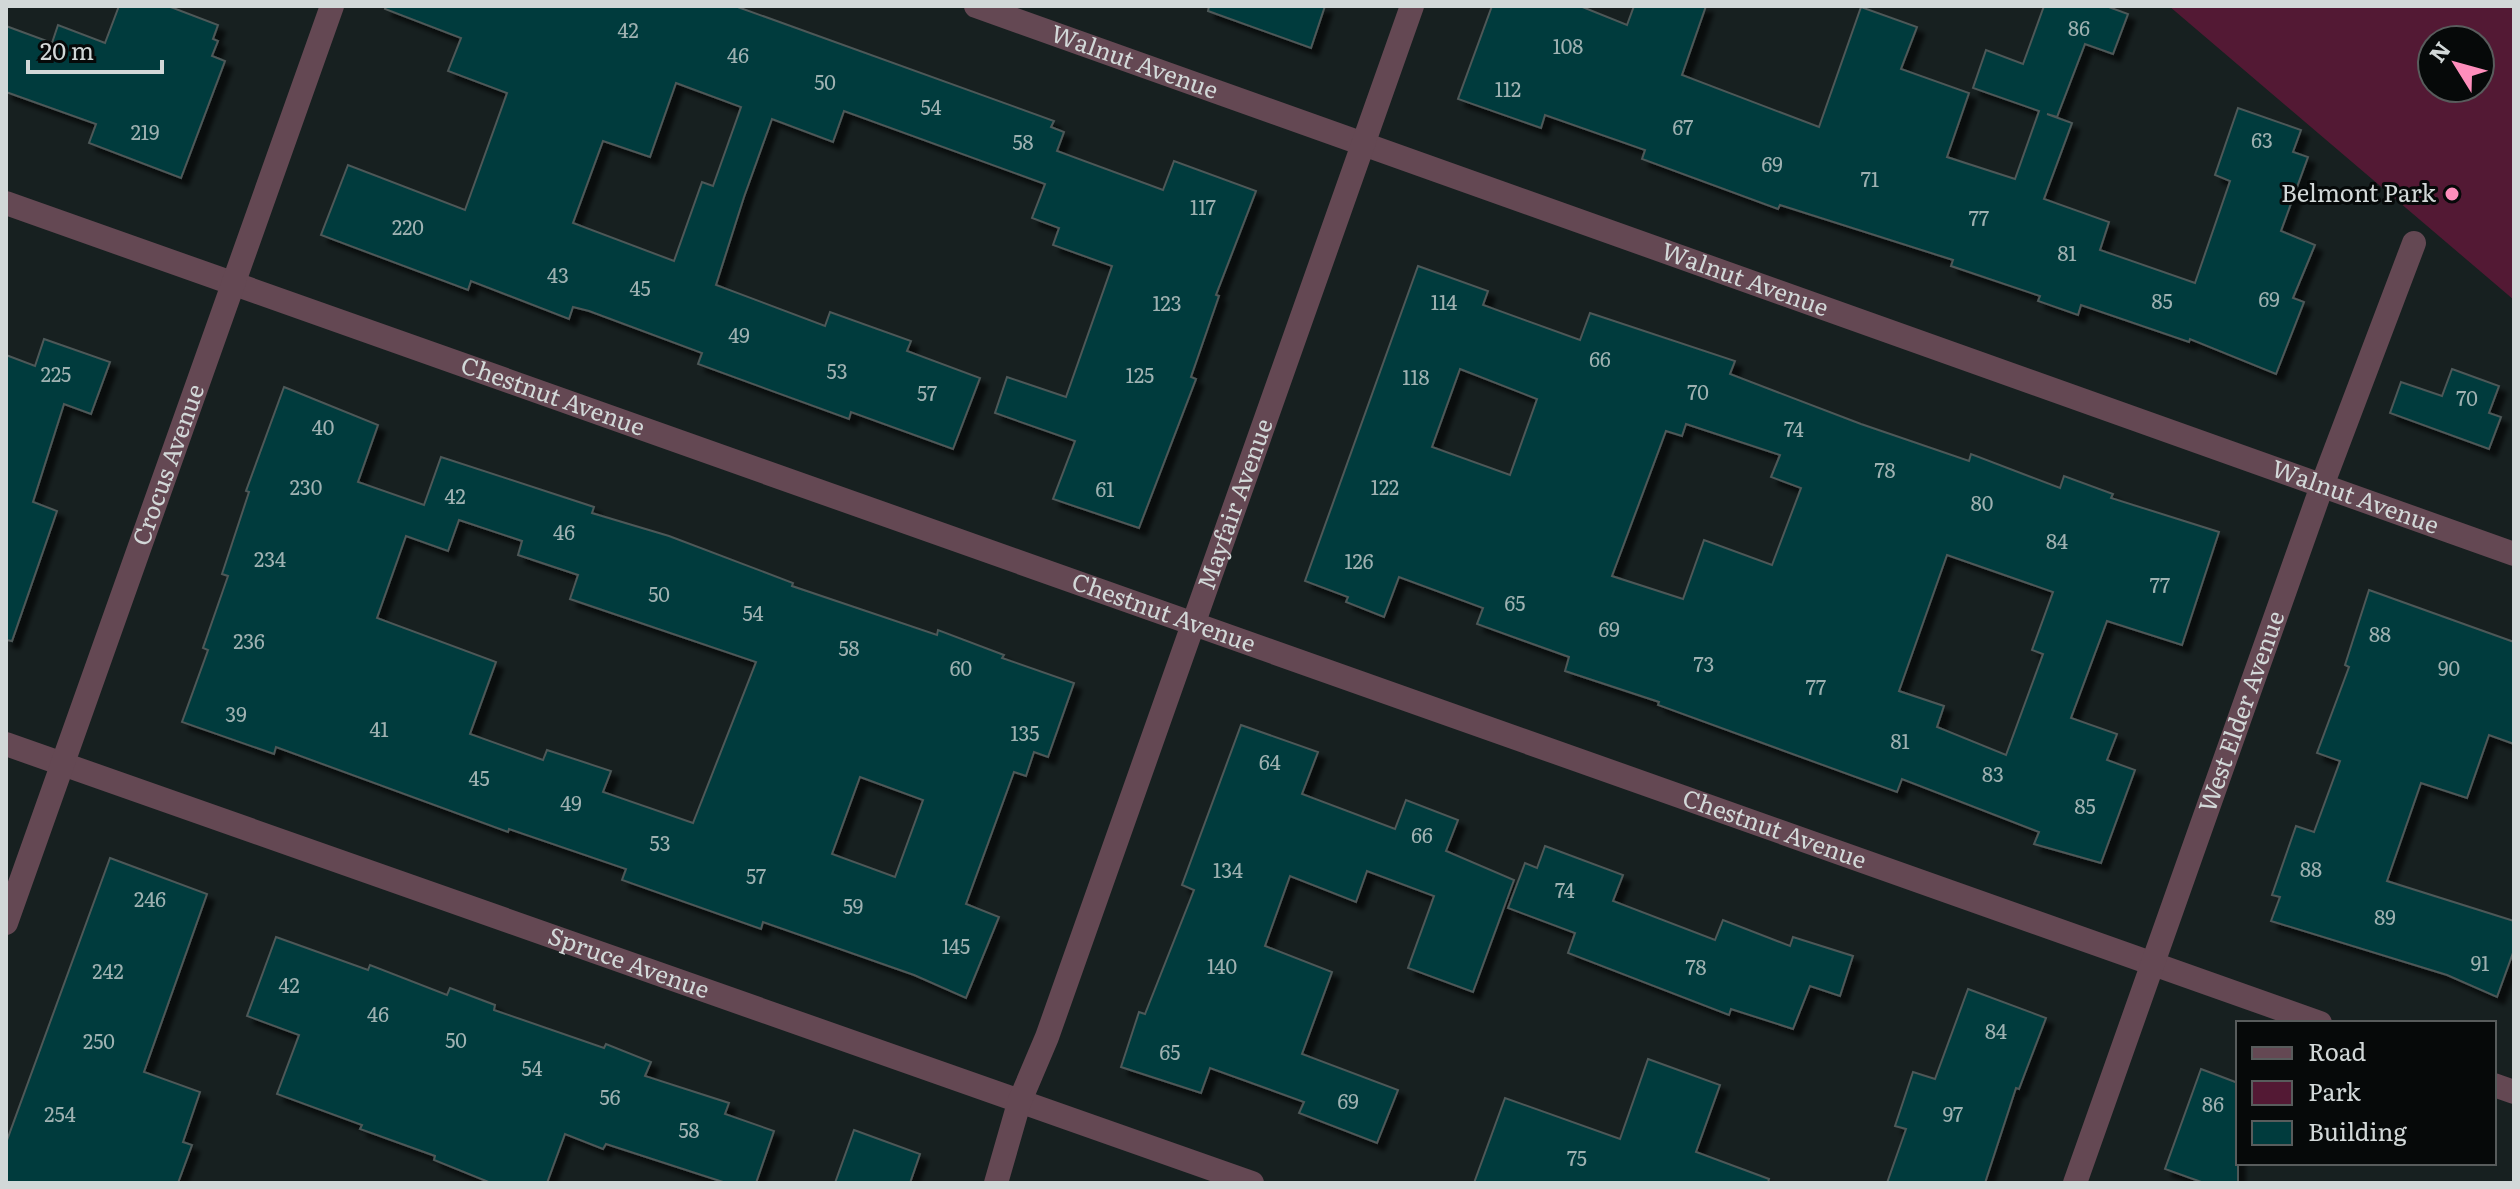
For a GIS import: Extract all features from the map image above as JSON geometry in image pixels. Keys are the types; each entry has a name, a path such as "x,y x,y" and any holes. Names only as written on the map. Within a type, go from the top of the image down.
{"street":[{"name":"Crocus Avenue","path":"6,923 332,6"},
{"name":"Walnut Avenue","path":"976,6 2323,483 2514,554"},
{"name":"Mayfair Avenue","path":"996,1183 1019,1103 1047,1037 1412,6"},
{"name":"Chestnut Avenue","path":"6,203 2314,1021"},
{"name":"West Elder Avenue","path":"2075,1183 2323,483 2414,243"},
{"name":"Spruce Avenue","path":"6,744 1252,1183"}],"green space":[{"name":"Belmont Park","path":"2169,6 2514,6 2514,300"}],"building":[{"path":"119,6 168,6 218,25 213,39 218,41 212,56 225,61 181,178 89,143 96,124 6,92 6,26 52,43 58,25 105,43"},
{"path":"386,6 735,6 1054,121 1051,127 1064,132 1057,151 1163,190 1174,161 1256,191 1216,295 1219,296 1191,377 1196,379 1139,528 1053,499 1075,441 995,413 1007,377 1066,397 1112,266 1053,245 1059,228 1032,218 1045,184 844,111 833,142 772,119 744,197 716,285 825,326 830,312 911,341 907,351 980,378 953,449 851,412 849,419 698,364 702,353 589,311 573,307 569,319 471,281 468,290 321,235 348,165 465,210 507,93 448,71 461,38 385,9","holes":["676,83 741,107 713,186 702,182 674,261 573,223 603,141 650,157"]},
{"path":"1209,6 1325,6 1311,48 1208,11"},
{"path":"1492,6 1580,6 1627,25 1634,6 1706,6 1682,75 1819,127 1861,7 1917,27 1901,69 1969,93 1947,157 2015,179 2039,111 1973,88 1986,50 2023,64 2044,6 2106,6 2128,14 2113,54 2085,44 2057,117 2047,114 2072,123 2044,199 2109,222 2100,250 2195,283 2230,181 2215,175 2238,108 2301,130 2293,152 2308,157 2281,231 2315,245 2293,298 2304,302 2276,374 2190,339 2189,342 2081,305 2078,315 2038,301 2040,296 1951,266 1953,260 1780,205 1778,209 1642,159 1645,150 1545,115 1541,128 1458,99"},
{"path":"1418,266 1488,291 1483,305 1580,340 1590,313 1735,361 1730,374 1861,424 1969,461 1971,454 2060,488 2064,476 2113,494 2111,498 2219,532 2182,645 2107,621 2071,718 2117,734 2107,760 2135,770 2101,863 2034,844 2039,832 1902,779 1897,792 1658,705 1659,702 1565,671 1569,657 1477,624 1483,608 1399,577 1384,617 1346,602 1348,597 1305,581","holes":["1460,369 1537,399 1510,475 1432,447","1686,424 1780,455 1771,477 1801,488 1772,565 1704,540 1683,599 1612,576 1666,431 1682,436","1947,555 2053,592 2032,650 2043,654 2006,755 1937,727 1944,706 1899,691"]},
{"path":"44,339 110,362 91,414 64,404 33,502 57,511 12,641 6,640 6,355 35,366"},
{"path":"2452,369 2499,386 2489,413 2501,417 2489,449 2390,413 2401,382 2442,396"},
{"path":"284,387 378,425 358,482 424,505 441,457 594,507 592,513 669,536 793,583 792,586 937,635 938,630 1004,655 1002,658 1074,683 1048,757 1034,752 1026,776 1014,772 966,904 999,917 966,998 914,975 763,922 761,929 622,880 626,869 509,829 508,832 276,747 274,754 182,722 208,650 203,648 228,576 222,574 249,492 246,491","holes":["459,520 522,541 518,555 578,575 570,599 756,662 693,823 603,792 611,771 547,750 543,760 470,734 496,662 377,618 406,536 448,551","860,777 923,800 895,877 832,854"]},
{"path":"2369,590 2514,642 2514,744 2489,735 2467,798 2421,783 2387,881 2514,921 2514,950 2497,997 2447,975 2271,921 2280,897 2272,895 2296,826 2314,832 2340,761 2317,753 2349,667 2345,665"},
{"path":"1241,725 1318,752 1302,794 1395,829 1406,800 1458,820 1446,851 1514,880 1473,992 1408,968 1434,896 1367,871 1356,902 1290,876 1265,946 1332,972 1302,1054 1398,1090 1377,1143 1299,1113 1304,1102 1210,1068 1201,1093 1121,1067 1139,1012 1145,1014 1194,890 1182,885"},
{"path":"1545,846 1623,875 1613,901 1715,940 1723,920 1790,946 1793,937 1853,956 1840,996 1810,986 1793,1029 1731,1009 1729,1015 1568,953 1575,933 1508,908 1525,863 1537,868"},
{"path":"110,858 207,894 144,1072 200,1092 183,1142 192,1145 178,1183 6,1183 6,1143"},
{"path":"276,937 368,970 370,965 447,995 450,988 495,1005 494,1010 604,1048 606,1044 651,1062 645,1076 729,1103 725,1114 774,1131 756,1183 726,1183 606,1144 603,1149 565,1134 547,1183 491,1183 434,1160 435,1156 360,1129 362,1125 277,1094 299,1035 247,1016"},
{"path":"1968,989 2046,1018 2019,1089 2016,1088 1985,1183 1887,1183 1906,1129 1895,1126 1913,1072 1935,1079"},
{"path":"1648,1059 1720,1085 1696,1152 1769,1179 1768,1183 1474,1183 1505,1098 1620,1139"},
{"path":"2201,1069 2236,1082 2238,1183 2204,1183 2165,1169"},
{"path":"854,1130 920,1154 910,1183 835,1183"}],"place":[{"name":"Belmont Park","path":"2452,194"}]}
